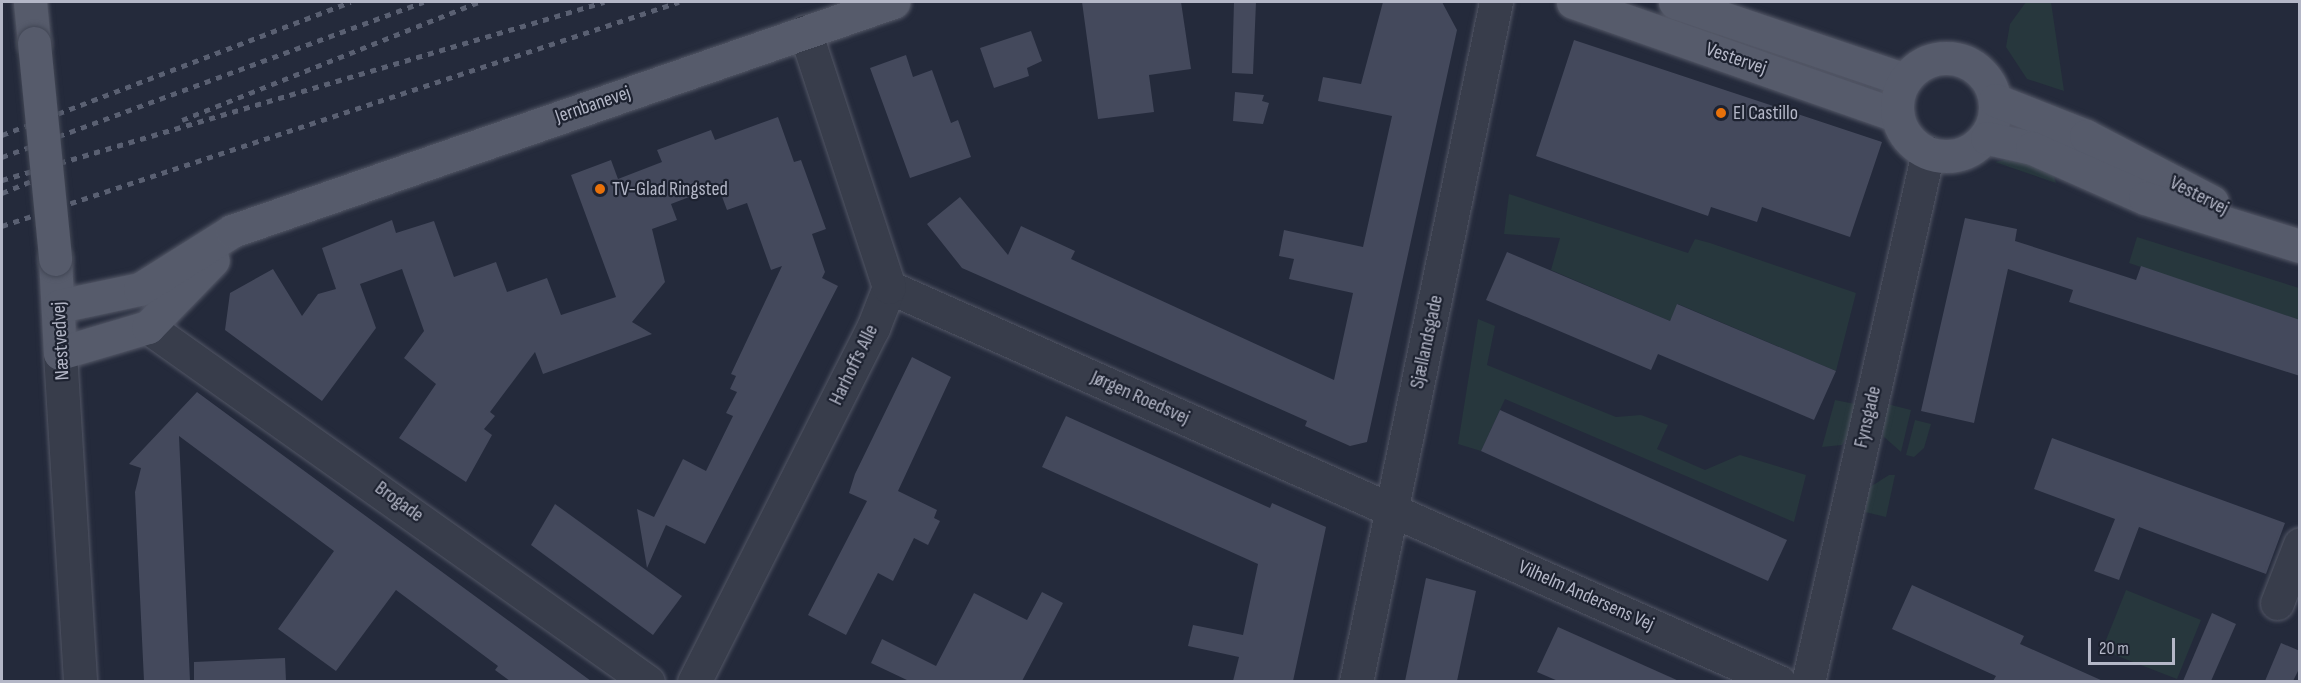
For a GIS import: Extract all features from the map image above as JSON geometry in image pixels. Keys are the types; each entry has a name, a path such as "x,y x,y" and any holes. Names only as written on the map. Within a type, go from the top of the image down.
{"main road":[{"name":"Næstvedvej","path":"30,2 55,259 60,353"},
{"name":"Jernbanevej","path":"59,306 140,289 232,231 893,2"},
{"name":"Vestervej","path":"1573,2 1898,116"},
{"name":"Vestervej","path":"1675,2 1905,80"},
{"path":"1948,58 1971,65 1987,80 1995,100 1987,138 1961,155 1928,152 1904,131 1898,116 1905,80 1925,62 1948,58"},
{"name":"Vestervej","path":"1995,100 2086,136 2285,241"},
{"name":"Vestervej","path":"1987,138 2032,148 2145,198 2285,241"},
{"name":"Jernbanevej","path":"60,353 148,327 211,261 294,210"}],"street":[{"name":"Sjællandsgade","path":"1356,681 1496,2"},
{"path":"805,31 889,287"},
{"name":"Fynsgade","path":"1808,681 1928,152"},
{"name":"Jørgen Roedsvej","path":"889,287 1392,510"},
{"name":"Harhoffs Alle","path":"694,681 873,328 889,287"},
{"name":"Brogade","path":"148,327 648,681"},
{"name":"Næstvedvej","path":"60,353 80,681"},
{"name":"Vilhelm Andersens Vej","path":"1392,510 1779,681"},
{"path":"2277,603 2300,544"}],"shaded area":[{"path":"2026,2 2051,2 2064,91 2027,79 2006,47 2010,24"},
{"path":"2016,158 2054,176 2056,183 1995,162"},
{"path":"1509,194 1688,253 1695,239 1710,243 1856,293 1836,371 1678,304 1670,321 1551,270 1560,238 1504,234"},
{"path":"2137,237 2299,288 2299,320 2129,263"},
{"path":"1478,319 1495,326 1487,365 1616,417 1641,415 1668,425 1657,449 1705,470 1740,455 1806,475 1794,522 1505,399 1481,451 1458,444"},
{"path":"1835,400 1855,404 1847,437 1842,445 1822,447"},
{"path":"1887,404 1911,410 1901,452 1883,436"},
{"path":"1915,420 1931,424 1924,448 1914,457 1906,455"},
{"path":"1889,475 1895,475 1886,517 1865,512 1870,487"},
{"path":"2126,590 2201,620 2177,679 2102,650"}],"building":[{"path":"1082,2 1181,2 1191,69 1149,75 1154,112 1098,119"},
{"path":"1234,2 1256,2 1253,74 1232,73"},
{"path":"1383,2 1442,2 1457,30 1367,442 1350,446 1305,426 1307,421 962,268 927,224 960,197 1008,255 1021,226 1075,251 1071,259 1334,380 1353,293 1289,279 1294,259 1279,256 1284,230 1363,247 1392,116 1318,101 1323,77 1361,84"},
{"path":"1031,31 1042,61 1027,68 1029,76 994,88 980,48"},
{"path":"1574,40 1882,142 1850,237 1762,207 1757,222 1711,207 1708,216 1536,156"},
{"path":"906,55 913,77 932,70 951,123 958,120 971,157 910,178 870,68"},
{"path":"1235,92 1264,95 1262,101 1269,103 1263,124 1233,121"},
{"path":"778,117 794,162 801,160 826,229 812,234 825,272 822,278 838,286 705,544 666,525 647,568 637,509 654,517 683,459 706,471 733,416 726,413 737,392 730,389 736,376 731,374 782,266 771,270 747,203 727,210 718,186 671,204 677,220 652,229 665,282 632,322 652,334 543,374 535,352 490,412 495,416 484,429 492,435 466,482 399,438 436,384 404,358 424,331 402,269 360,284 376,328 322,401 225,330 230,293 273,269 302,316 318,294 336,289 322,248 392,220 396,233 434,221 454,277 496,262 507,292 547,278 561,315 616,297 571,175 611,160 618,179 662,162 657,150 711,130 715,140"},
{"path":"1965,218 2017,229 2015,241 2136,280 2141,266 2300,320 2300,376 2069,302 2073,290 2008,269 1974,423 1921,411"},
{"path":"1507,252 1670,321 1677,304 1836,371 1814,420 1658,354 1651,370 1486,300"},
{"path":"912,357 951,377 898,491 937,510 934,518 940,521 928,545 914,538 893,581 878,573 846,635 808,615 867,501 849,493 855,474"},
{"path":"197,392 591,681 510,681 495,670 498,666 396,590 336,671 278,629 334,551 179,436 190,681 144,681 135,492 141,468 129,464"},
{"path":"1500,410 1787,540 1768,581 1481,451"},
{"path":"1066,416 1270,508 1272,503 1326,527 1293,681 1233,681 1239,657 1188,646 1193,625 1243,635 1258,564 1042,467"},
{"path":"2052,438 2285,523 2266,574 2139,527 2119,580 2094,571 2115,519 2034,489"},
{"path":"555,504 682,596 653,635 531,545"},
{"path":"1426,578 1476,591 1457,681 1405,681"},
{"path":"1912,585 2024,636 2020,644 2103,681 1993,681 1996,676 1892,629"},
{"path":"1042,592 1063,603 1022,681 909,681 871,663 882,639 936,666 974,593 1027,620"},
{"path":"2212,613 2236,624 2211,681 2183,681"},
{"path":"1558,627 1679,681 1558,681 1537,672"},
{"path":"2281,643 2300,651 2300,667 2293,681 2265,681"},
{"path":"285,658 286,681 194,681 194,662"}],"railway":[{"path":"2,135 351,2"},
{"path":"2,157 423,2"},
{"path":"182,120 479,2"},
{"path":"2,180 604,2"},
{"path":"2,226 679,2"},
{"path":"2,193 46,175"}],"place":[{"name":"El Castillo","path":"1721,113"},
{"name":"TV-Glad Ringsted","path":"600,189"}]}
